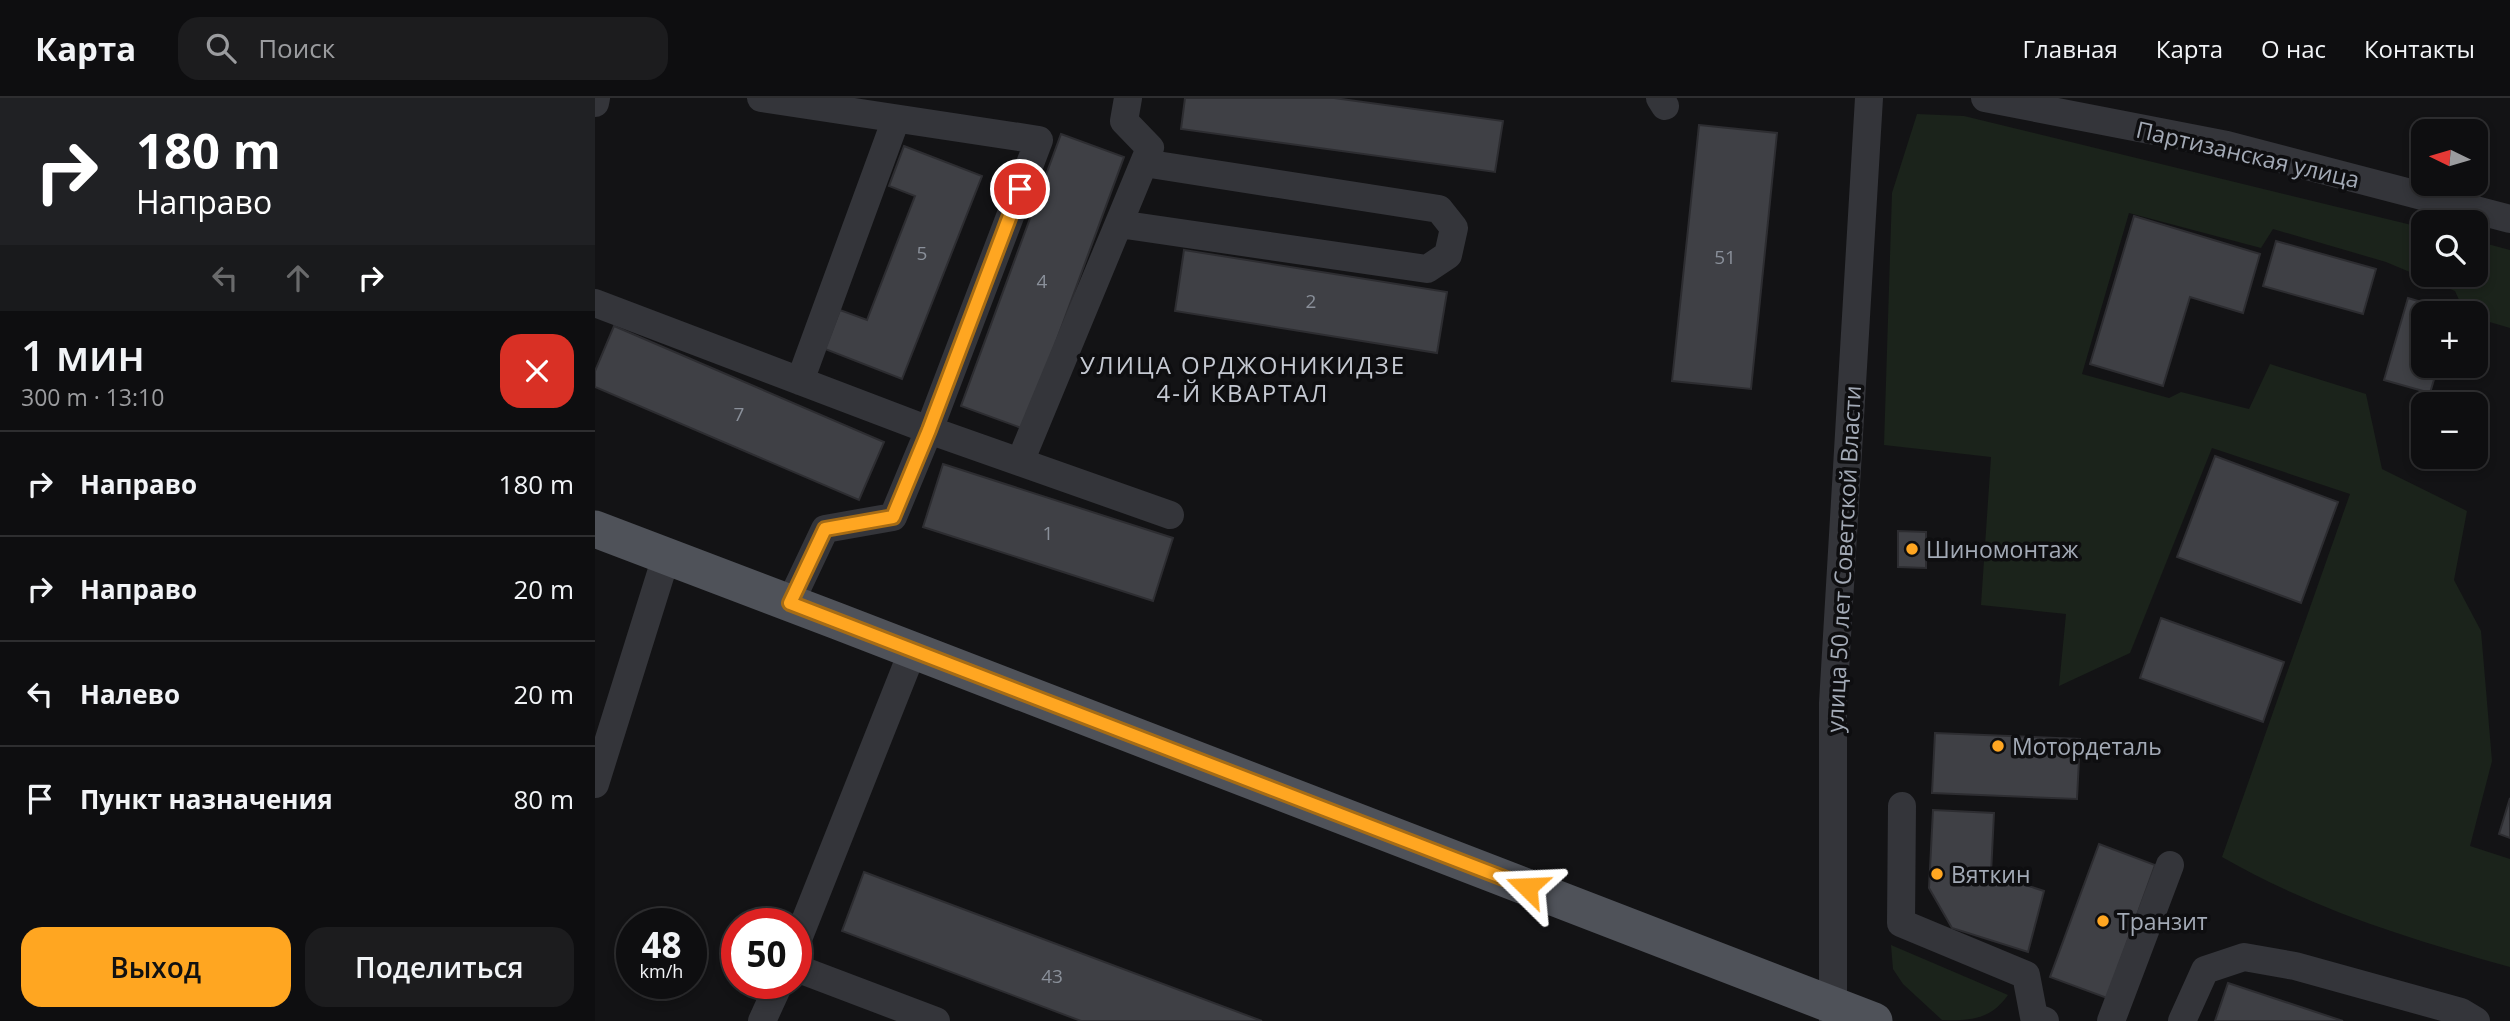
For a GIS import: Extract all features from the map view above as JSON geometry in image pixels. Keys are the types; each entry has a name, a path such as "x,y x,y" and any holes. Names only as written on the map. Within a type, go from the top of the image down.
{"main road":[{"path":"595,530 913,650 1834,1013 1874,1021"}],"street":[{"path":"761,98 1039,141 893,517 825,529 790,603"},
{"path":"1020,462 1150,148 1124,121 1128,98"},
{"name":"улица 50 лет Советской Власти","path":"1834,1013 1833,704 1869,98"},
{"name":"Партизанская улица","path":"1985,98 2227,145 2510,219"},
{"path":"800,381 896,119"},
{"path":"1119,225 1427,270 1448,255 1454,228 1439,209 1144,163"},
{"path":"595,303 929,430 1170,515"},
{"path":"595,784 666,557"},
{"path":"810,908 913,650"},
{"path":"1902,806 1901,923 2027,975 2034,1017 2045,1021"},
{"path":"2111,1021 2171,865"},
{"path":"2182,1021 2205,970 2244,957 2295,966 2461,1012 2476,1021"},
{"path":"812,974 936,1021"},
{"path":"762,1021 772,999"}],"shaded area":[{"path":"1917,114 1964,116 2411,225 2411,273 2386,262 2273,229 2261,248 2129,213 2082,374 2169,398 2181,392 2249,409 2270,364 2366,394 2382,469 2467,511 2454,580 2481,631 2492,761 2470,846 2510,859 2510,967 2362,921 2256,876 2222,857 2350,494 2212,448 2130,653 2059,686 2066,614 1981,605 1991,457 1884,445 1892,193"},
{"path":"2488,244 2510,250 2510,328 2488,322 2488,301 2460,301 2455,291 2445,287 2488,287"},
{"path":"1891,945 2008,995 1988,1014 1972,1019 1942,1020 1903,984 1893,969"}],"building":[{"path":"1185,98 1334,98 1503,121 1495,172 1181,129"},
{"path":"1699,125 1777,133 1751,389 1672,381"},
{"path":"1061,134 1124,157 1024,429 961,406"},
{"path":"904,146 982,176 902,379 825,349 840,310 867,320 915,196 889,186"},
{"path":"2134,216 2260,254 2243,313 2190,297 2163,386 2090,364"},
{"path":"2276,241 2376,269 2363,314 2263,286"},
{"path":"1184,250 1447,292 1437,353 1175,311"},
{"path":"2408,298 2418,301 2411,301 2411,378 2434,378 2430,392 2384,380"},
{"path":"614,326 884,442 859,500 595,387 595,371"},
{"path":"2215,456 2338,502 2301,603 2177,557"},
{"path":"943,464 1173,538 1153,601 923,527"},
{"name":"Шиномонтаж","path":"1898,531 1926,532 1926,568 1898,567"},
{"path":"2161,618 2284,662 2263,722 2140,678"},
{"path":"1935,733 2080,739 2077,799 1932,793"},
{"path":"2510,798 2510,838 2499,834"},
{"path":"1933,810 1994,813 1991,874 2044,891 2028,952 1952,928 1929,888"},
{"name":"Транзит","path":"2099,844 2155,865 2107,998 2050,977"},
{"path":"864,872 1262,1021 1081,1021 842,931"},
{"path":"2228,983 2343,1021 2215,1021"}],"place":[{"name":"Шиномонтаж","path":"1912,549"},
{"name":"Мотордеталь","path":"1998,746"},
{"name":"Вяткин","path":"1937,874"},
{"name":"Транзит","path":"2103,921"}],"district":[{"name":"УЛИЦА ОРДЖОНИКИДЗЕ 4-Й КВАРТАЛ","path":"1243,378"}],"route":[{"path":"1020,189 929,430 893,517 825,529 790,603 1527,887"}]}
